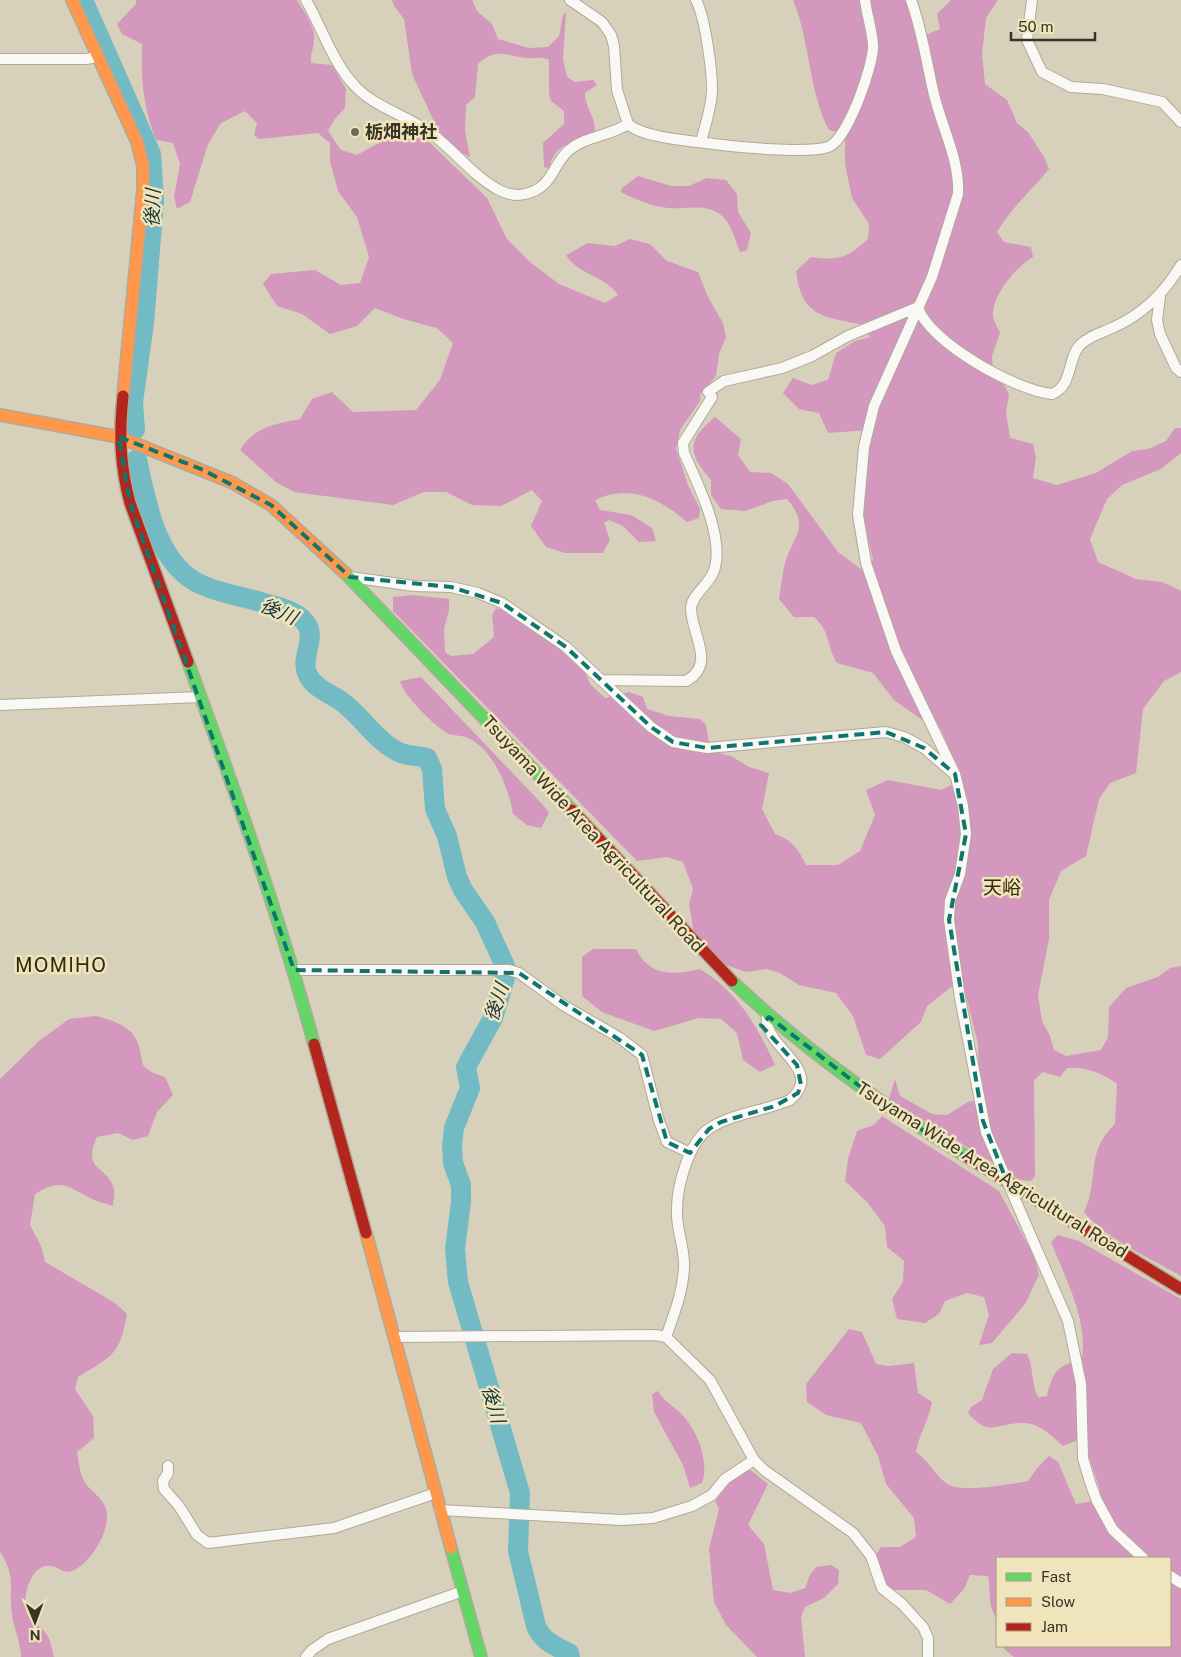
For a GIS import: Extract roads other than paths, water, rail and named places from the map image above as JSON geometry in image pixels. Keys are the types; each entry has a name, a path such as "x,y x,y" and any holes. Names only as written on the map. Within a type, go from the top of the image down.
{"street":[{"path":"72,0 137,142 143,166 139,240 119,437 123,477 130,503 266,883 294,970 481,1657"},
{"path":"306,0 347,75 356,87 369,97 434,135 484,181 501,191 521,195 539,188 551,178 562,158 571,149 586,141 620,130 628,124"},
{"path":"570,0 602,22 611,35 614,46 616,90 628,124 642,132 701,142 734,146 816,150 830,147 841,137 857,102 870,65 873,46 865,0"},
{"path":"696,0 705,33 712,88 710,109 701,142"},
{"path":"911,0 925,46 932,89 959,181 956,203 942,249 874,406 864,447 858,515 866,563 896,651 955,774 963,806 966,834 960,874 950,901 949,920 960,998 986,1132 1068,1321 1081,1384 1083,1458 1090,1482 1097,1501 1113,1530 1142,1557"},
{"path":"1032,0 1027,40 1042,72 1071,87 1103,89 1162,102 1181,122"},
{"path":"0,59 86,59 98,57"},
{"path":"918,308 926,324 975,362 1025,386 1052,394 1063,386 1074,355 1089,337 1126,321 1160,297 1181,265"},
{"path":"1160,297 1157,320 1160,334 1176,368 1181,372"},
{"path":"600,680 686,680 696,675 700,669 702,654 691,607 694,599 714,572 716,561 712,522 684,453 683,443 710,394 724,381 782,368 812,356 848,336 918,308"},
{"name":"Tsuyama Wide Area Agricultural Road","path":"0,415 119,437 233,483 271,506 350,577 646,887 729,979 766,1014 840,1074 895,1113 1181,1289"},
{"path":"350,577 414,586 451,587 478,593 502,603 566,647 651,727 673,742 687,746 707,748 886,732 904,737 924,748 955,774"},
{"path":"0,705 200,697"},
{"path":"294,970 505,970 519,973 563,1005 620,1038 642,1055 659,1121 667,1142 690,1153"},
{"path":"666,1337 683,1285 684,1249 677,1214 679,1193 690,1153 698,1139 715,1125 775,1106 798,1093 801,1085 799,1070 772,1038 765,1023 766,1014"},
{"path":"394,1337 655,1335 666,1337 710,1380 754,1460 764,1470 858,1539 871,1556 882,1588 902,1604 923,1628 928,1638 928,1657"},
{"path":"440,1510 622,1520 653,1518 692,1506 712,1495 725,1479 754,1460"},
{"path":"168,1466 168,1473 163,1481 164,1489 179,1506 197,1535 208,1543 334,1528 436,1493"},
{"path":"306,1657 312,1650 328,1639 462,1591"}],"waterway":[{"name":"後川","path":"83,0 151,154 154,201 144,323 133,402 135,430"},
{"name":"後川","path":"137,459 156,531 174,563 187,576 209,588 269,604 295,614 309,628 310,641 305,667 313,683 341,701 393,749 404,754 427,758 432,769 435,809 447,836 457,877 463,890 485,922 505,966 505,978 493,1018 466,1067 470,1088 454,1128 453,1163 461,1185 461,1202 455,1249 458,1282 520,1493 518,1551 536,1626 545,1639 569,1653 570,1657"}],"place":[{"name":"栃畑神社","path":"355,132"}],"district":[{"name":"天峪","path":"1002,887"},
{"name":"MOMIHO","path":"61,965"}]}
